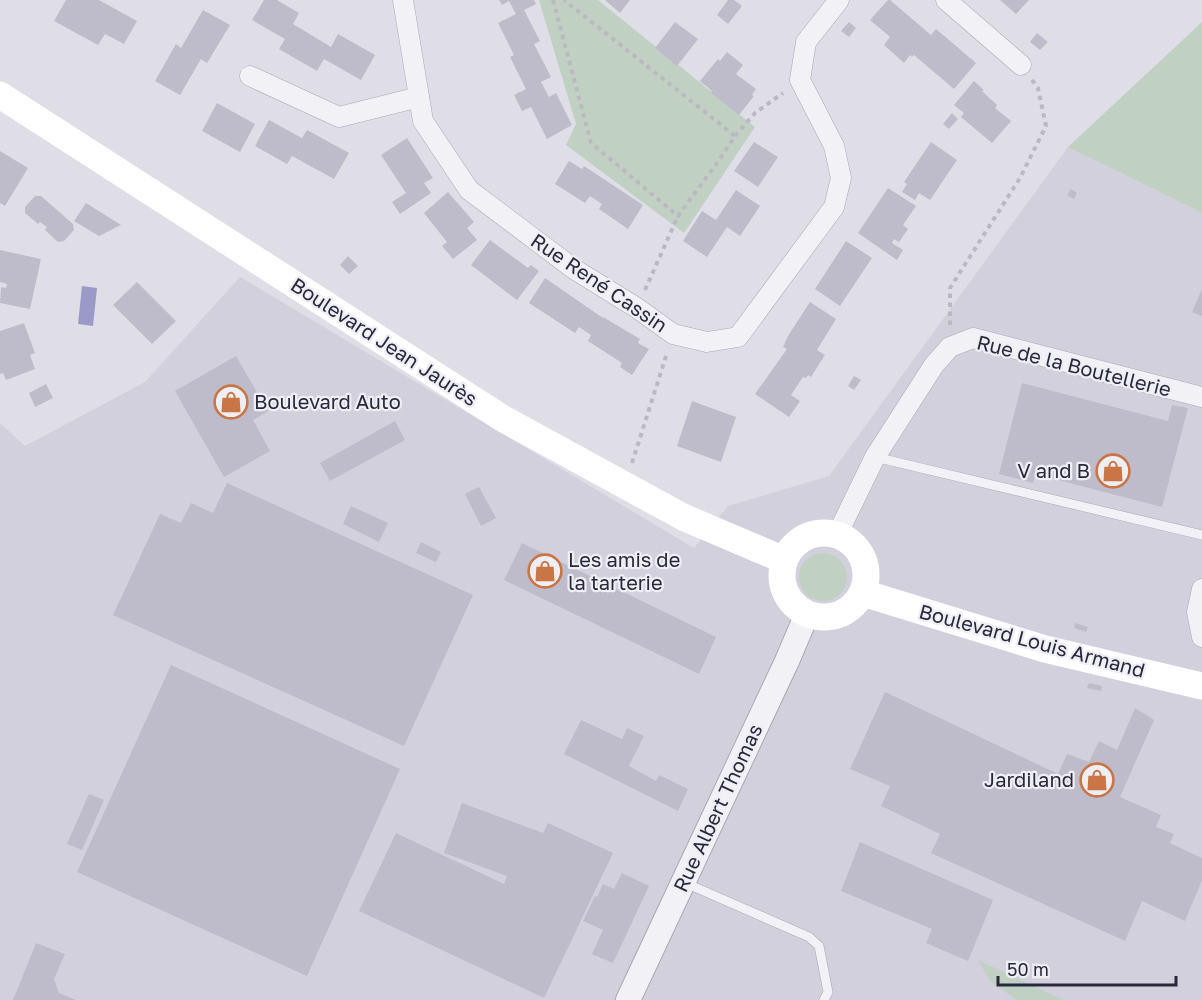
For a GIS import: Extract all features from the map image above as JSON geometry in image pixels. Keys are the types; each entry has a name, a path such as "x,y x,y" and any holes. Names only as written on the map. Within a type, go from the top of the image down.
{"main road":[{"name":"Boulevard Jean Jaurès","path":"0,95 502,418 683,517 784,560"},
{"path":"824,533 837,535 850,541 860,552 866,565 867,579 863,593 856,604 846,612 833,617 819,618 796,608 788,598 783,586 784,560 790,549 800,540 824,533"},
{"name":"Boulevard Louis Armand","path":"863,593 1045,649 1202,686"}],"street":[{"name":"Rue René Cassin","path":"403,0 423,120 470,190 574,269 637,308 673,334 707,342 738,337 834,207 841,178 834,146 801,80"},
{"path":"801,80 806,42 839,0"},
{"path":"946,0 1021,65"},
{"path":"250,76 339,117 419,97"},
{"name":"Rue de la Boutellerie","path":"837,535 875,457 934,365 950,347 973,338 1020,352 1202,397"},
{"path":"1202,589 1197,612 1202,637"},
{"name":"Rue Albert Thomas","path":"628,1000 807,614"}],"lane":[{"path":"875,457 1202,535"},
{"path":"683,882 809,937 819,946 828,992 824,1000"}],"path":[{"path":"553,0 591,143 678,216"},
{"path":"564,0 735,136"},
{"path":"950,347 950,288 1020,178 1046,126 1038,88 1021,65"},
{"path":"637,308 678,216 735,136 755,113 801,80"},
{"path":"631,467 673,334"}],"shaded area":[{"path":"1068,147 1202,213 1202,1000 0,1000 0,423 25,446 145,382 240,277 694,548 728,506 829,476"}],"green space":[{"path":"539,0 598,0 755,127 684,233 566,145 576,124"},
{"path":"1202,22 1202,213 1068,147"},
{"path":"823,553 840,560 847,577 840,594 823,601 806,594 799,577 806,560"},
{"path":"978,960 1064,1000 1017,1000 990,981"}],"water":[{"path":"82,286 97,288 93,326 78,324"}],"building":[{"path":"66,0 99,0 137,21 124,44 105,34 98,45 54,21"},
{"path":"264,0 277,0 299,13 293,24 331,47 338,34 375,55 361,80 324,59 317,71 279,49 285,39 252,20"},
{"path":"499,0 534,0 536,4 524,10 540,41 534,44 551,77 541,82 549,97 556,93 572,125 547,139 531,107 522,111 514,95 526,89 510,57 514,55 498,23 516,14 509,1 502,5"},
{"path":"605,0 630,0 620,13"},
{"path":"728,0 734,0 742,6 728,24 717,15"},
{"path":"888,0 931,35 936,29 976,63 954,89 914,55 912,57 910,55 904,63 884,45 890,37 870,20"},
{"path":"1000,0 1029,0 1016,14"},
{"path":"203,10 230,25 207,63 201,59 180,95 155,81 176,44 181,48"},
{"path":"675,22 698,39 677,66 655,48"},
{"path":"849,22 856,28 849,37 841,31"},
{"path":"1037,33 1048,42 1040,50 1030,42"},
{"path":"727,52 743,65 736,74 756,89 752,95 754,96 739,115 711,93 712,91 700,81 718,59 720,61"},
{"path":"974,81 997,105 995,108 1011,121 992,143 961,117 964,113 954,105"},
{"path":"217,103 255,124 240,152 202,131"},
{"path":"952,113 958,119 949,129 943,124"},
{"path":"269,120 302,138 307,130 349,153 334,179 292,156 287,164 255,146"},
{"path":"407,138 433,178 424,183 431,193 400,214 392,202 406,193 381,155"},
{"path":"754,142 778,157 758,187 734,171"},
{"path":"931,142 957,160 930,200 919,193 915,200 902,192 907,184 904,182"},
{"path":"0,151 28,168 5,206 0,203"},
{"path":"569,161 582,169 584,166 643,205 628,229 599,209 602,204 590,196 585,203 555,184"},
{"path":"888,188 916,206 903,225 908,229 899,242 894,239 892,243 903,250 897,260 858,233"},
{"path":"1071,189 1077,193 1074,199 1067,195"},
{"path":"736,190 760,206 740,236 727,227 707,257 683,241 702,211 716,220"},
{"path":"448,192 474,222 467,228 477,240 453,259 442,246 447,242 424,213"},
{"path":"35,196 41,196 73,224 74,230 64,241 58,242 45,230 47,227 40,222 38,224 25,213 25,207"},
{"path":"86,203 121,225 99,236 74,221"},
{"path":"490,240 528,268 531,265 539,271 517,300 471,265"},
{"path":"846,241 872,258 840,306 815,289"},
{"path":"0,250 41,259 30,309 0,303 1,287 6,288 7,284 0,282"},
{"path":"348,256 358,266 349,274 340,265"},
{"path":"545,278 603,318 640,339 638,343 649,349 632,375 620,367 622,363 588,341 591,335 579,327 575,333 529,303"},
{"path":"137,282 176,321 152,344 113,305"},
{"path":"1202,289 1202,316 1192,312"},
{"path":"810,302 836,319 817,350 825,355 811,377 808,375 806,378 803,377 791,395 800,401 789,417 755,394 787,349 783,347 788,336"},
{"path":"24,323 35,353 30,355 35,369 6,380 3,373 0,374 0,331"},
{"path":"236,356 268,411 253,420 270,451 224,477 175,391"},
{"path":"854,376 861,380 854,390 848,386"},
{"path":"1022,383 1168,421 1172,405 1188,408 1162,507 1035,474 1033,483 999,474"},
{"path":"46,384 53,398 35,407 29,393"},
{"path":"692,401 736,417 721,462 677,446"},
{"path":"395,421 405,440 330,481 320,463"},
{"path":"227,483 473,595 404,746 113,615 160,514 181,523 191,503 213,513"},
{"path":"479,487 496,518 481,526 465,494"},
{"path":"351,506 388,523 379,542 343,524"},
{"path":"421,542 441,552 436,562 416,553"},
{"path":"522,543 716,637 699,674 504,580"},
{"path":"1075,623 1088,627 1086,632 1074,628"},
{"path":"171,665 400,769 307,976 77,872"},
{"path":"1089,683 1102,686 1101,691 1087,688"},
{"path":"885,692 1058,774 1067,754 1089,762 1099,741 1117,750 1135,708 1154,720 1120,797 1161,815 1156,827 1174,834 1170,843 1202,858 1202,880 1185,921 1142,901 1125,941 931,853 940,834 881,806 890,786 850,769"},
{"path":"581,720 622,739 627,728 644,736 629,766 656,781 659,775 688,789 678,811 564,754"},
{"path":"89,794 104,800 82,850 67,844"},
{"path":"462,803 543,833 548,823 613,853 544,998 359,911 396,833 504,884 507,876 444,853"},
{"path":"860,842 993,900 968,961 926,943 932,929 841,891"},
{"path":"622,873 649,886 613,963 592,954 603,930 583,921 603,884 614,889"},
{"path":"36,943 65,954 54,979 59,993 76,1000 13,1000"}],"place":[{"name":"Boulevard Auto","path":"231,402"},
{"name":"V and B","path":"1113,471"},
{"name":"Les amis de la tarterie","path":"545,571"},
{"name":"Jardiland","path":"1097,780"}]}
